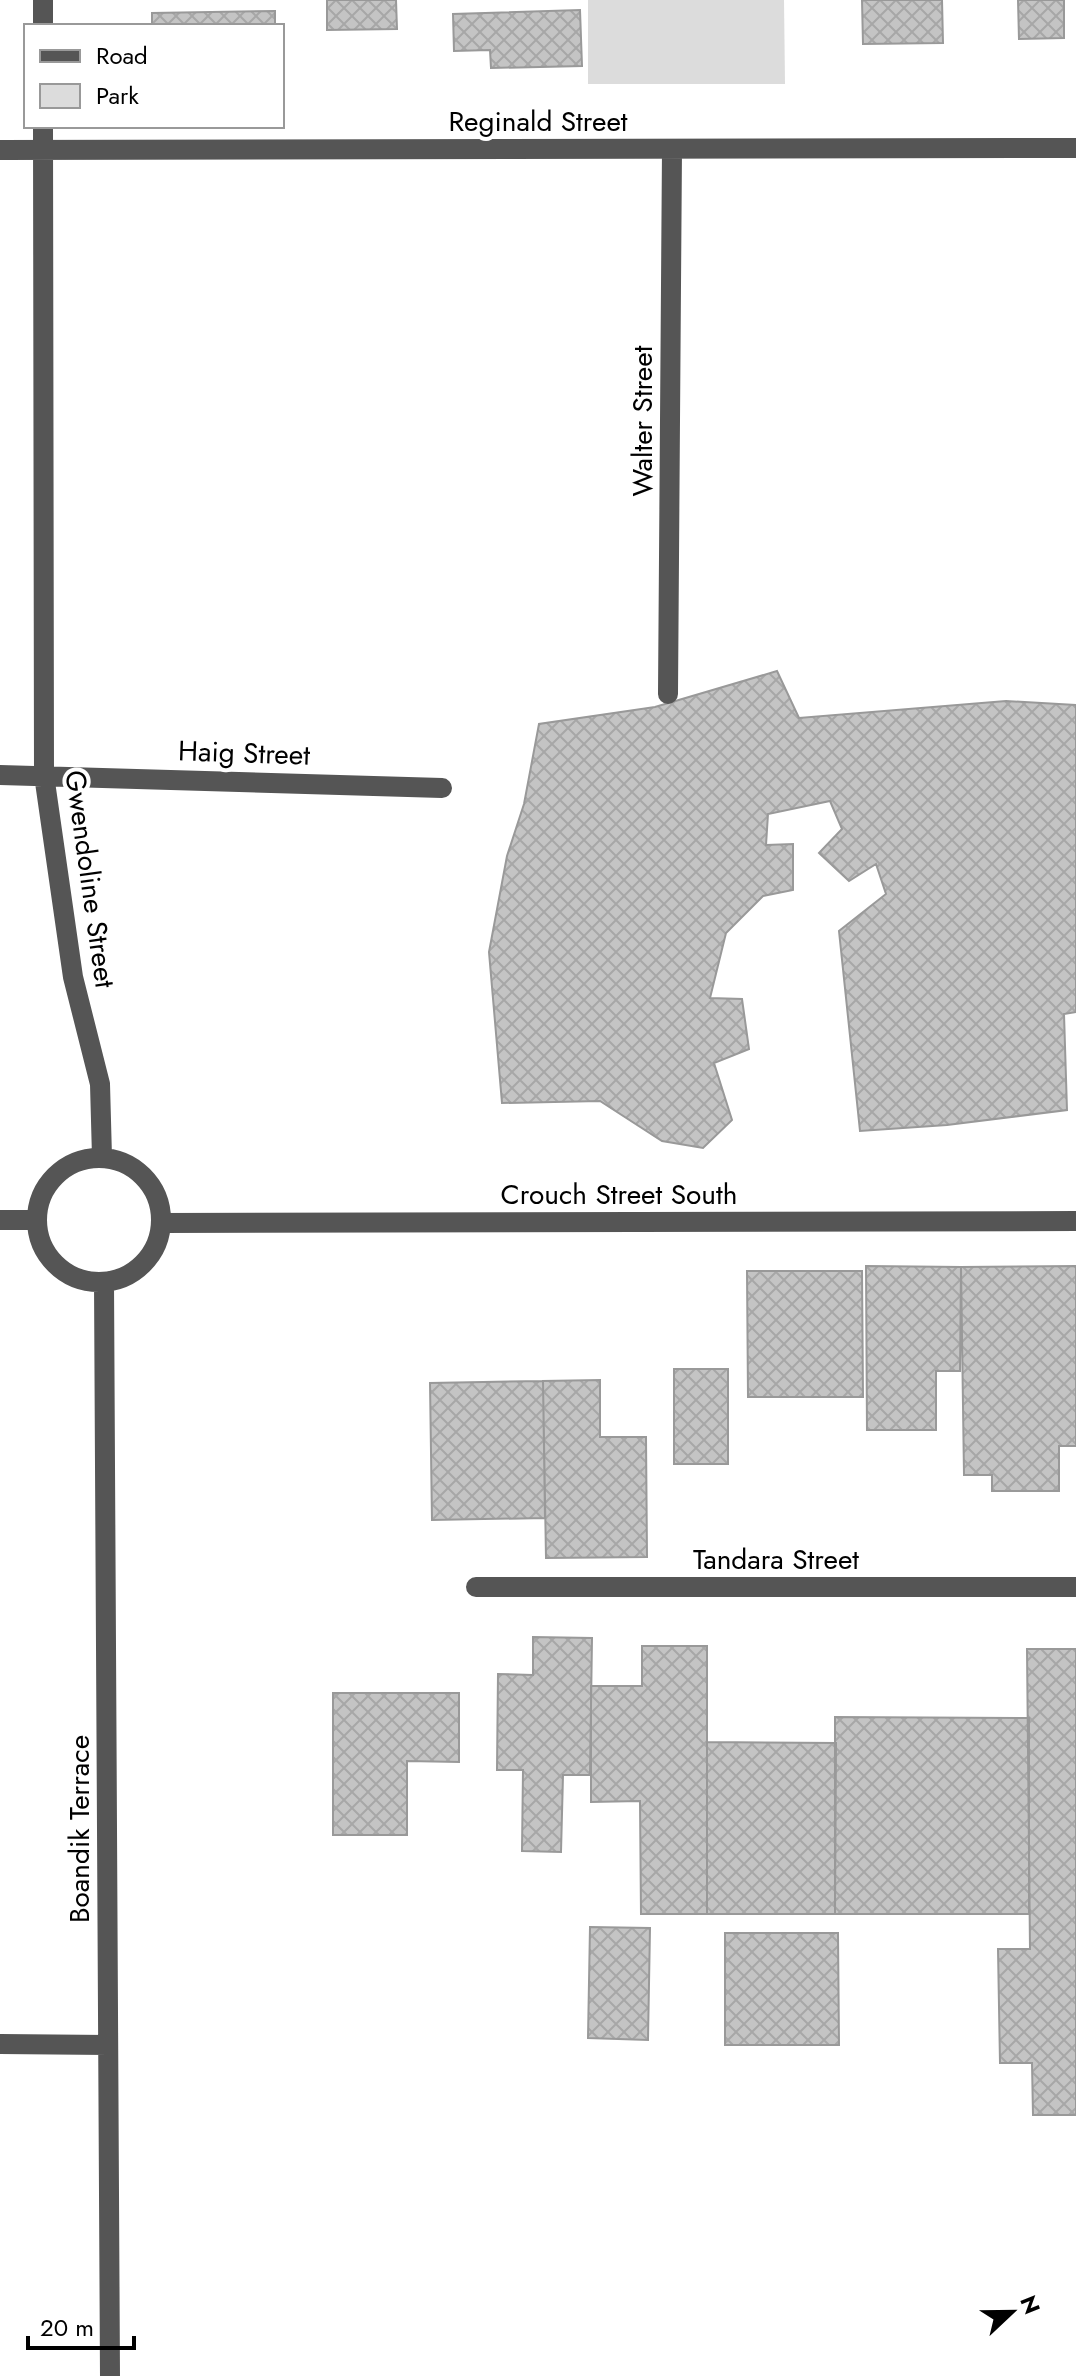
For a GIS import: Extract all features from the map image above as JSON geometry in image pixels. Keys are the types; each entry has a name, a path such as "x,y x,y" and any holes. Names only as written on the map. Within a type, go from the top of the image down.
{"street":[{"path":"43,0 43,24"},
{"name":"Gwendoline Street","path":"43,128 44,775 73,977 100,1084 102,1157"},
{"name":"Reginald Street","path":"0,150 1076,148"},
{"name":"Walter Street","path":"668,694 672,149"},
{"name":"Haig Street","path":"0,775 442,788"},
{"path":"102,1157 123,1162 143,1176 157,1197 161,1223 157,1245 141,1265 123,1279 104,1282 74,1278 56,1263 40,1244 36,1220 41,1196 56,1176 75,1161 102,1157"},
{"path":"0,1220 36,1220"},
{"name":"Crouch Street South","path":"161,1223 1076,1221"},
{"name":"Boandik Terrace","path":"104,1282 110,2376"},
{"name":"Tandara Street","path":"476,1587 1076,1587"},
{"path":"0,2044 108,2045"}],"green space":[{"path":"588,0 784,0 785,84 588,84"}],"building":[{"path":"327,0 396,0 397,29 327,30"},
{"path":"862,0 942,0 943,43 863,44"},
{"path":"1018,0 1064,0 1064,38 1019,39"},
{"path":"580,10 582,66 491,68 490,50 454,51 453,14"},
{"path":"275,11 275,24 152,24 152,13"},
{"path":"777,671 799,718 1006,701 1076,705 1076,1012 1064,1014 1067,1110 947,1125 860,1131 839,931 886,894 876,864 849,881 819,853 842,829 830,801 768,814 766,845 793,844 793,890 763,896 726,933 710,998 742,999 749,1049 714,1063 732,1120 703,1148 662,1141 600,1101 502,1103 489,952 507,856 524,804 539,724 655,707"},
{"path":"866,1266 961,1267 960,1371 936,1371 936,1430 867,1430"},
{"path":"1076,1266 1076,1446 1059,1446 1059,1491 992,1491 992,1475 964,1475 961,1267"},
{"path":"747,1271 862,1271 863,1397 748,1397"},
{"path":"674,1369 728,1369 728,1464 674,1464"},
{"path":"600,1380 600,1437 646,1437 647,1557 546,1558 543,1381"},
{"path":"543,1381 545,1518 432,1520 430,1383"},
{"path":"533,1637 592,1638 590,1775 563,1775 561,1852 522,1851 523,1770 497,1770 498,1674 533,1675"},
{"path":"642,1646 707,1646 707,1914 641,1914 640,1801 591,1802 591,1686 642,1686"},
{"path":"1027,1649 1076,1649 1076,2115 1033,2115 1032,2063 1000,2063 998,1949 1030,1949"},
{"path":"333,1693 459,1693 459,1762 407,1761 407,1835 333,1835"},
{"path":"835,1717 1029,1718 1029,1914 835,1914"},
{"path":"707,1742 836,1743 835,1914 707,1914"},
{"path":"590,1927 650,1928 648,2040 588,2038"},
{"path":"725,1933 838,1933 839,2045 725,2045"}]}
